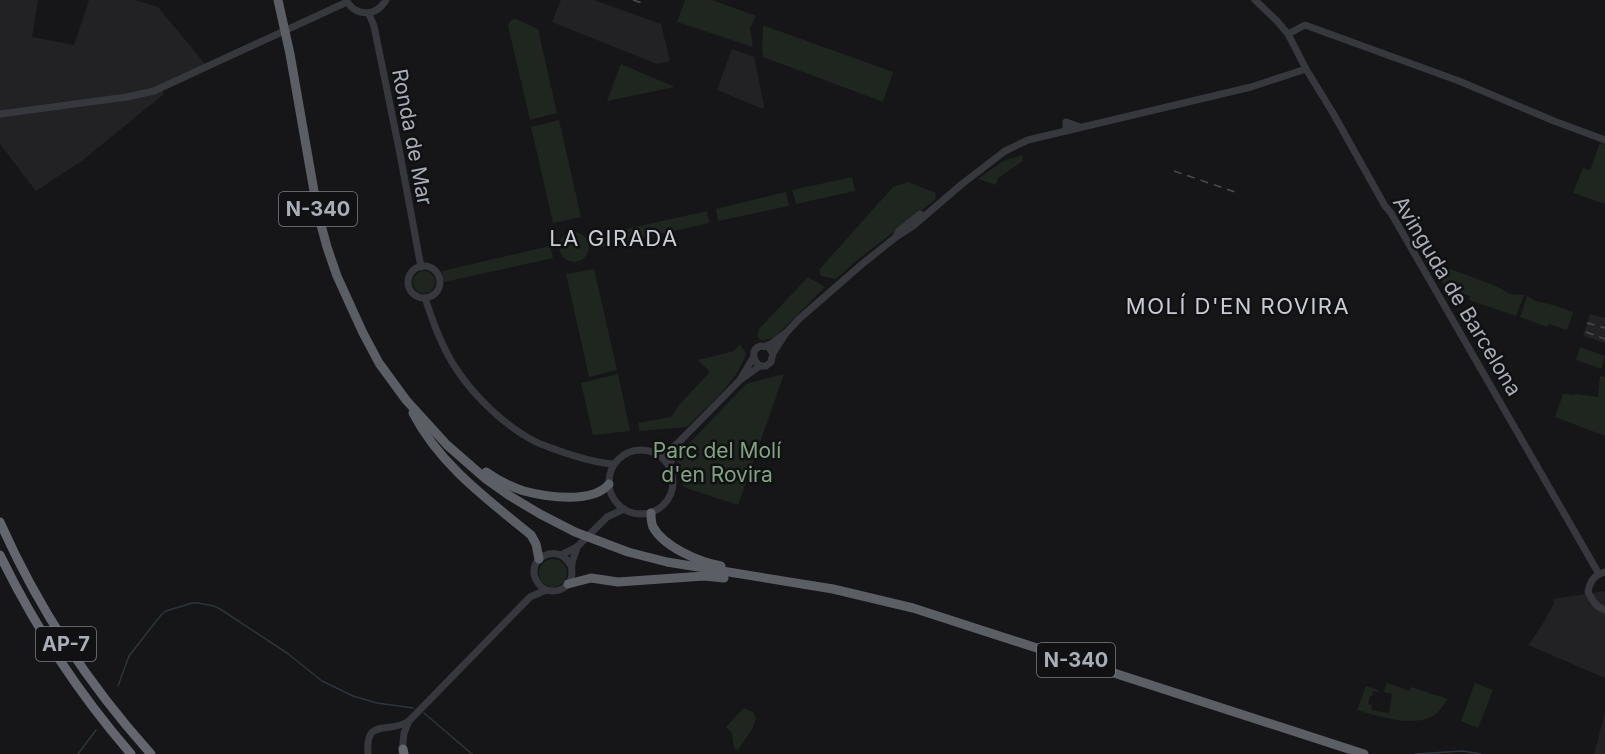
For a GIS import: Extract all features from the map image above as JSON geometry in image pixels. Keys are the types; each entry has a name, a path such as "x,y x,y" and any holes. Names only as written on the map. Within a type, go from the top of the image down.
{"highway":[{"name":"N-340","path":"278,0 290,54 318,214 337,276 379,363 406,400 447,445 486,479 530,508 575,532 628,552 667,562 833,589 913,608 1364,754"},
{"path":"406,400 462,454 492,476 522,490 558,496 589,496 601,492 609,480"},
{"path":"406,400 432,443 463,478 531,535 536,544 539,559"},
{"path":"651,513 653,526 669,545 711,564 785,580"},
{"name":"AP-7","path":"0,522 24,572 63,639 107,702 151,754"},
{"name":"AP-7","path":"0,555 25,603 66,669 131,754"},
{"path":"568,584 591,578 618,582 704,576 758,581 772,579"}],"street":[{"path":"0,114 127,97 154,91 346,1 356,11 369,14 381,8 386,0"},
{"name":"Avinguda de Barcelona","path":"1255,0 1288,34 1384,206 1391,213 1602,573"},
{"name":"Ronda de Mar","path":"369,14 374,26 421,267"},
{"path":"1288,34 1305,25 1459,81 1605,140"},
{"path":"896,237 907,236 908,228 941,201 1005,151 1022,142 1251,87 1306,69"},
{"path":"1066,131 1066,122 1083,127"},
{"path":"740,380 758,348 766,346 786,333 825,296 896,237 899,231 935,203 941,201"},
{"path":"421,267 432,269 439,278 437,291 425,298 414,295 409,286 410,276 421,267"},
{"path":"425,298 441,340 457,369 490,408 518,431 537,442 596,463 614,464"},
{"path":"659,455 677,444 740,380 760,366 769,364 786,333"},
{"path":"766,346 773,353"},
{"path":"753,358 760,366"},
{"path":"669,467 677,444"},
{"path":"596,463 609,480 613,498 624,510 640,514 651,513 663,506 671,494 673,485 669,467 659,455 641,450 629,453 614,464 609,480"},
{"path":"607,517 613,498"},
{"path":"561,555 577,547 607,517 624,510"},
{"path":"369,753 368,742 371,734 377,729 402,725 409,721 530,597 546,590 561,590 568,584 577,547"},
{"path":"530,597 536,580 534,570 539,559 550,553 561,555 571,566"},
{"path":"1602,573 1591,581 1588,592 1594,603 1605,610"},
{"path":"536,580 546,590"},
{"path":"403,750 404,733 409,721"},
{"path":"390,727 398,732 403,750"}],"shaded area":[{"path":"0,0 38,0 32,37 74,45 89,0 135,0 158,7 205,64 163,85 163,95 83,160 36,191 0,144"},
{"path":"561,0 594,0 661,24 670,61 657,64 552,22"},
{"path":"732,49 754,57 763,109 717,90"},
{"path":"1590,314 1605,318 1605,343 1583,336"},
{"path":"1605,591 1605,678 1528,645 1554,604 1553,599"},
{"path":"1605,712 1605,754 1594,754"}],"green space":[{"path":"685,0 712,0 756,16 750,28 753,47 677,22"},
{"path":"516,19 538,29 557,113 530,120 508,26 511,20"},
{"path":"763,27 893,72 883,102 763,57"},
{"path":"621,64 675,87 607,101"},
{"path":"559,120 581,217 553,223 531,127"},
{"path":"1600,143 1605,145 1605,204 1573,193 1583,168 1590,170"},
{"path":"1022,155 1023,161 998,178 996,185 978,179 1003,161"},
{"path":"852,177 855,191 796,204 792,190"},
{"path":"908,182 936,193 935,200 836,279 821,276 819,270 893,187"},
{"path":"786,192 789,206 718,221 716,209"},
{"path":"707,211 709,223 598,248 595,236"},
{"path":"574,232 585,236 589,247 585,258 574,262 563,258 559,247 563,236"},
{"path":"550,246 553,258 444,282 442,271"},
{"path":"1437,264 1496,286 1510,294 1524,295 1516,316 1469,300 1470,296 1446,288 1433,265"},
{"path":"594,269 617,370 589,377 566,274"},
{"path":"420,271 428,271 435,278 435,286 428,293 420,293 413,286 413,278"},
{"path":"808,277 825,287 775,337 762,341 757,337 759,329"},
{"path":"1527,296 1573,312 1567,330 1549,324 1547,327 1520,317"},
{"path":"739,345 746,354 736,375 721,394 687,427 639,431 638,423 671,417 679,405 710,372 698,360 734,351"},
{"path":"1580,347 1605,356 1601,369 1576,360"},
{"path":"618,374 630,431 593,435 581,383"},
{"name":"Parc del Molí d'en Rovira","path":"784,374 738,505 683,486 677,456 746,384"},
{"path":"1600,376 1605,377 1605,436 1555,417 1563,394 1598,397"},
{"path":"553,559 563,563 567,573 563,583 553,587 543,583 539,573 543,563"},
{"path":"1387,683 1409,691 1411,687 1448,699 1436,714 1418,721 1397,720 1357,710 1366,686 1378,690 1378,692 1373,691 1370,696 1368,704 1372,705 1371,710 1389,713 1392,694 1384,692"},
{"path":"1475,683 1493,690 1478,728 1461,721"},
{"path":"744,708 753,712 756,718 752,729 738,750 734,748 732,733 726,727"}],"waterway":[{"path":"118,686 129,656 161,615 166,611 198,603 220,609 287,653 322,681 353,696 377,703 413,708"},
{"path":"424,713 472,754"},
{"path":"78,754 96,730"},
{"path":"1415,754 1463,751 1481,754"}],"railway":[{"path":"633,0 642,3"},
{"path":"1174,171 1238,193"},
{"path":"1587,323 1605,328"},
{"path":"1586,332 1605,339"}],"district":[{"name":"LA GIRADA","path":"614,238"},
{"name":"MOLÍ D'EN ROVIRA","path":"1238,306"}]}
